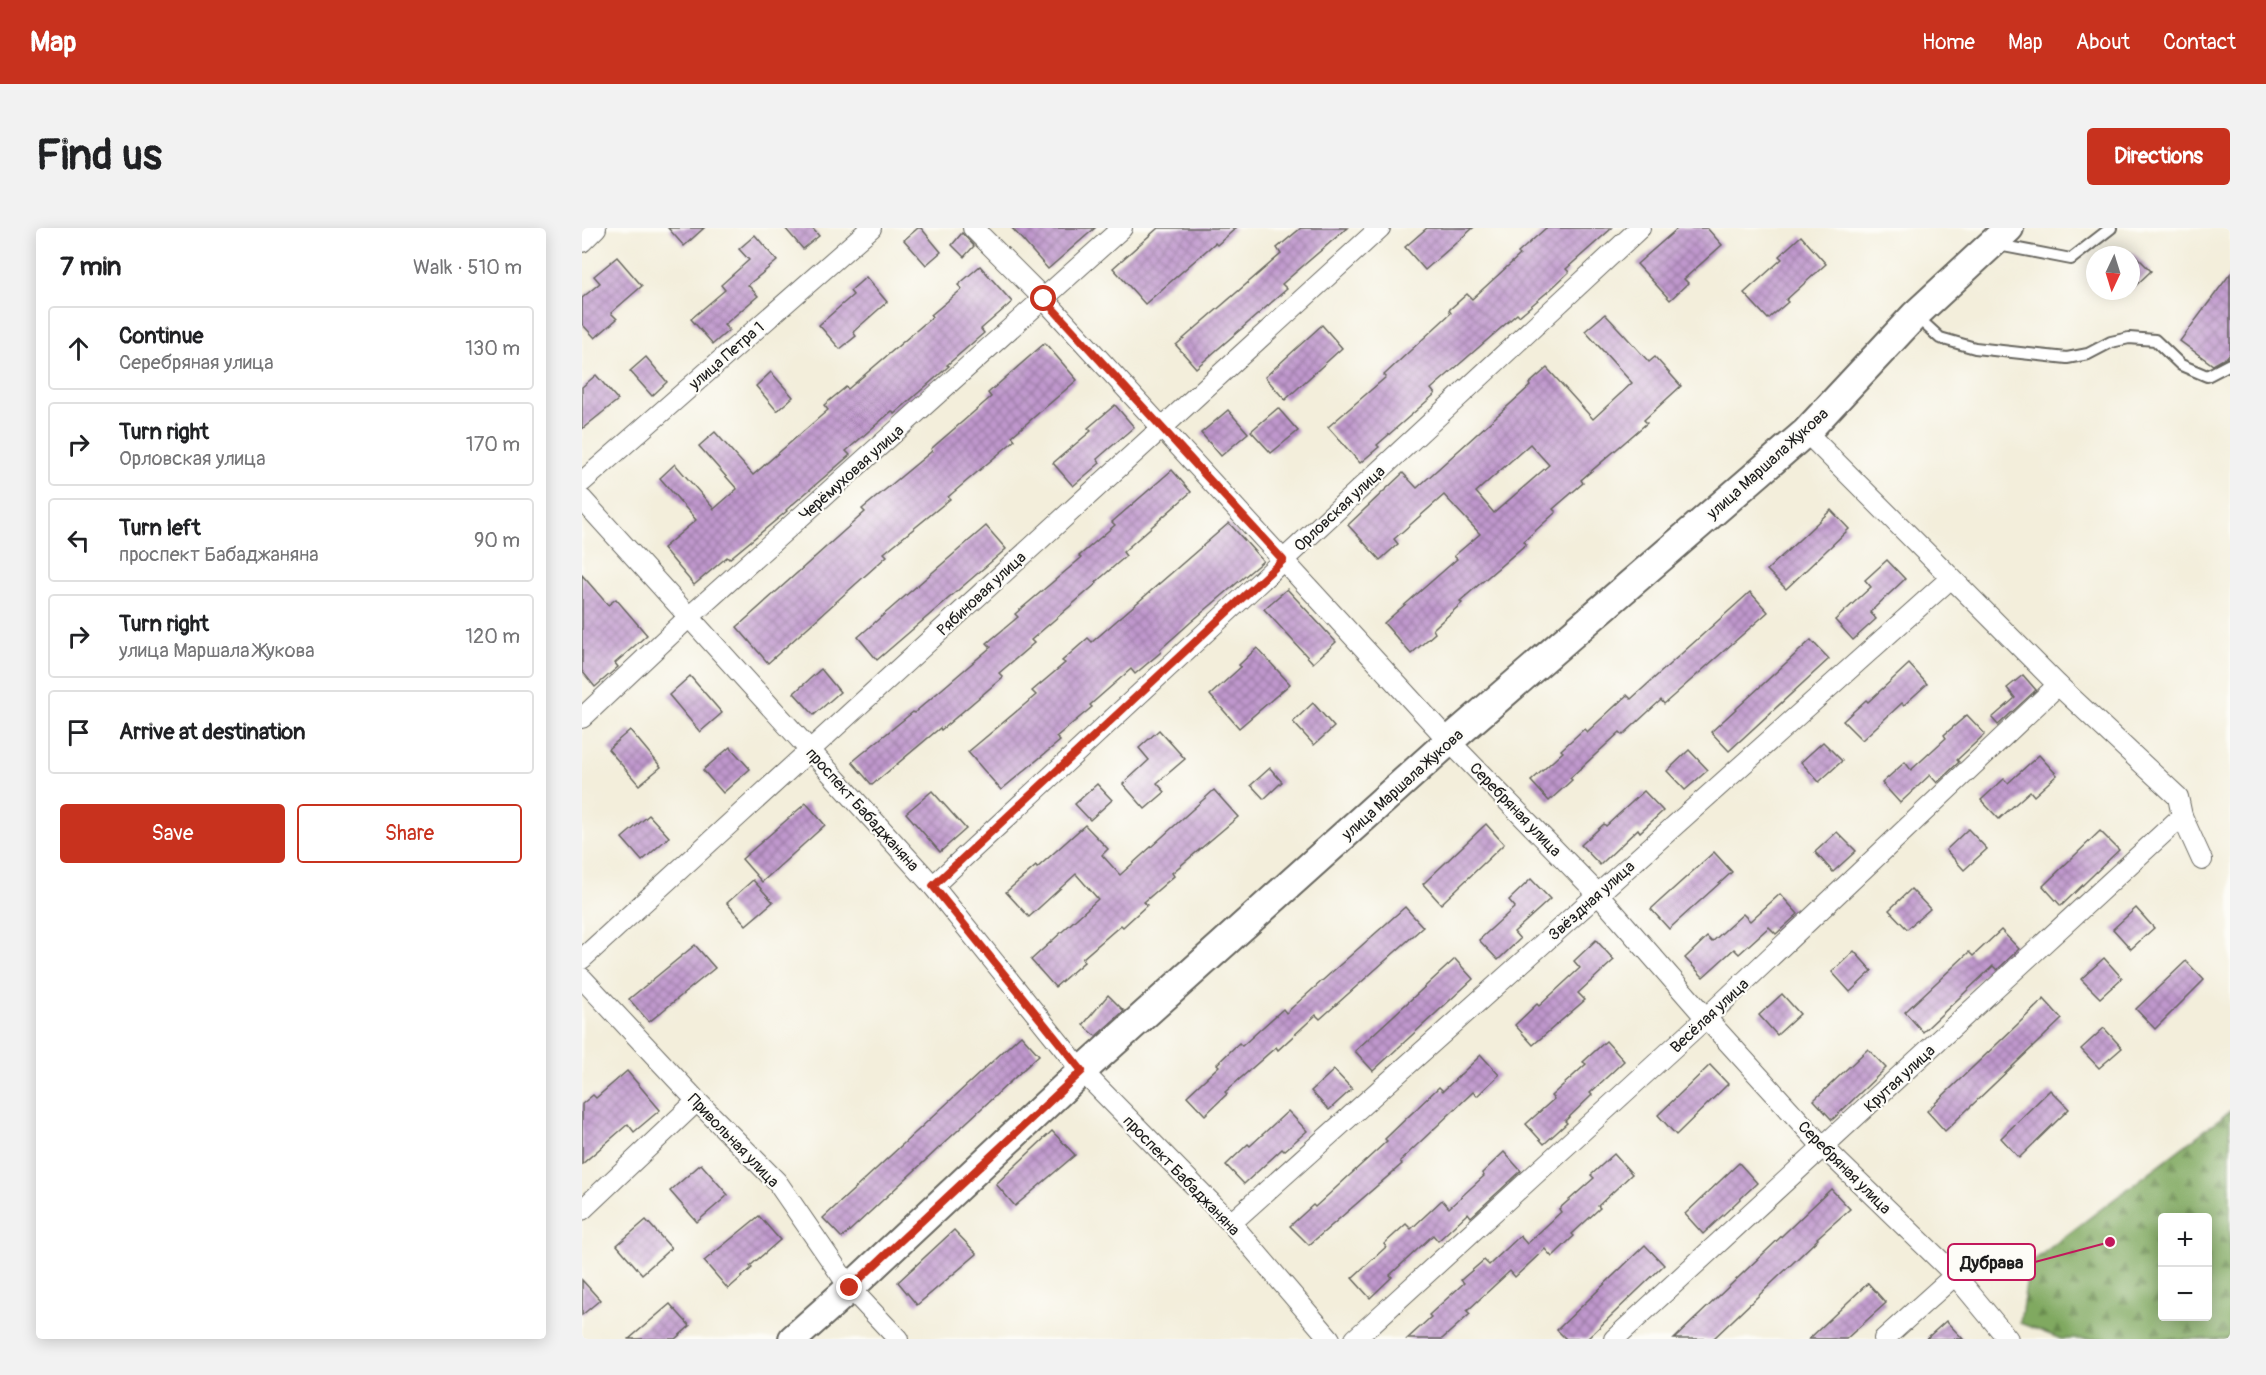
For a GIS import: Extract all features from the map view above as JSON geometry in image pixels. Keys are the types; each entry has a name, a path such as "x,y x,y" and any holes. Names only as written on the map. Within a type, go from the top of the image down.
{"main road":[{"name":"улица Маршала Жукова","path":"793,1339 1082,1071 1449,741 1806,432 1915,315 2001,236"}],"street":[{"path":"582,242 596,228"},
{"name":"улица Петра 1","path":"582,482 870,228"},
{"name":"Серебряная улица","path":"973,228 1044,299 1449,741 1598,894 1824,1148 1955,1275 2008,1339"},
{"name":"Черёмуховая улица","path":"582,718 688,618 1122,228"},
{"name":"Рябиновая улица","path":"582,959 1380,228"},
{"name":"Орловская улица","path":"933,886 1640,228"},
{"path":"1806,432 2058,685 2178,797 2182,816 2202,860"},
{"name":"проспект Бабаджаняна","path":"582,499 933,886 1082,1071 1231,1224 1330,1339"},
{"name":"Звёздная улица","path":"1231,1224 1951,578"},
{"name":"Весёлая улица","path":"1355,1339 1706,1018 2058,685"},
{"name":"Крутая улица","path":"1614,1339 2182,816"},
{"name":"Привольная улица","path":"582,978 697,1101 777,1182 850,1288 898,1339"},
{"path":"582,1210 697,1101"},
{"path":"1884,1339 1955,1275"}],"lane":[{"path":"2001,236 2071,259 2111,228"},
{"path":"1915,315 1940,338 1975,348 2067,358 2088,354 2111,342 2129,338 2155,340 2181,365 2207,376 2230,364"}],"green space":[{"path":"2230,1111 2230,1339 2061,1339 2020,1323 2029,1264"}],"building":[{"path":"668,228 704,228 684,246"},
{"path":"785,228 812,228 819,236 803,249"},
{"path":"921,228 941,252 926,265 904,240"},
{"path":"1012,228 1095,228 1048,269"},
{"path":"1158,228 1236,228 1217,245 1215,243 1145,304 1113,268"},
{"path":"1301,228 1347,228 1282,284 1287,289 1196,368 1176,345 1281,254 1277,248"},
{"path":"1427,228 1473,228 1425,270 1405,247"},
{"path":"1546,228 1612,228 1566,269 1569,272 1551,289 1519,316 1517,314 1431,389 1435,394 1360,463 1328,427 1386,377 1384,375 1451,313 1449,310 1467,294 1472,299"},
{"path":"1678,228 1707,228 1722,245 1684,279 1688,283 1670,300 1637,264"},
{"path":"962,233 974,246 964,257 952,245"},
{"path":"755,235 777,261 748,285 758,296 724,325 729,330 713,344 691,319 725,290 721,285 749,260 739,249"},
{"path":"1801,236 1826,264 1768,319 1744,293 1782,259 1779,256"},
{"path":"617,257 642,286 611,313 617,319 595,338 582,324 582,298 600,283 594,276"},
{"path":"2140,260 2151,271 2140,281"},
{"path":"980,266 1012,302 981,329 984,333 947,365 949,366 894,414 892,411 846,451 850,455 787,511 694,585 663,548 696,520 660,478 675,464 714,509 737,489 699,446 715,432 753,475 828,410 824,405 846,387 848,389 932,317 931,315 962,289 958,285"},
{"path":"2230,274 2230,353 2213,365 2180,341"},
{"path":"866,277 887,302 853,332 856,336 840,349 819,325 853,295 850,291"},
{"path":"1605,314 1649,362 1655,357 1681,386 1644,420 1647,423 1581,480 1583,483 1553,509 1556,512 1524,541 1526,544 1460,601 1462,603 1433,629 1435,633 1411,654 1384,623 1457,559 1454,556 1480,534 1444,495 1394,539 1398,544 1380,560 1348,525 1403,473 1417,488 1547,368 1593,419 1632,383 1585,331","holes":["1530,444 1549,465 1494,513 1476,492"]},
{"path":"1322,325 1342,348 1285,400 1265,377"},
{"path":"1045,343 1077,380 1012,436 1015,440 948,497 950,499 884,553 887,556 768,663 737,627 865,512 862,509 932,451 931,449 991,397 988,393"},
{"path":"646,357 667,382 652,396 630,371"},
{"path":"771,372 793,397 777,411 756,386"},
{"path":"596,375 618,400 582,429 582,387"},
{"path":"1115,405 1134,427 1097,459 1100,463 1073,486 1053,463 1091,431 1088,428"},
{"path":"1278,408 1298,431 1271,453 1251,431"},
{"path":"1228,410 1248,433 1221,456 1201,433"},
{"path":"1172,470 1191,492 1123,552 1126,556 1097,583 1031,640 1034,643 999,673 1003,677 872,785 852,762 991,647 987,643 1018,617 1015,614 1081,558 1079,556 1115,525 1112,522"},
{"path":"1831,510 1849,529 1786,589 1767,570"},
{"path":"1229,523 1263,561 1191,622 1135,674 1131,669 1090,705 1092,707 1056,737 1060,741 1001,790 968,752 1036,695 1032,691 1065,663 1062,661 1088,638 1092,642"},
{"path":"986,526 1006,549 877,660 858,637"},
{"path":"1887,560 1905,579 1870,612 1876,619 1853,640 1835,620 1871,587 1865,580"},
{"path":"582,575 608,605 616,599 647,635 615,663 618,667 595,687 582,671"},
{"path":"1287,589 1336,642 1313,663 1264,609"},
{"path":"1750,592 1768,612 1664,704 1661,700 1623,735 1620,732 1570,778 1572,780 1549,801 1531,781 1584,729 1587,732 1627,695 1631,699"},
{"path":"1811,640 1829,659 1729,751 1711,732"},
{"path":"1257,648 1290,684 1239,728 1210,695 1241,667 1239,665"},
{"path":"1909,664 1927,684 1904,705 1902,703 1862,740 1843,721 1866,700 1868,702"},
{"path":"821,669 840,692 814,715 794,693"},
{"path":"2023,675 2036,690 1998,725 1992,718 2015,698 2007,688"},
{"path":"690,676 722,713 700,732 669,695"},
{"path":"1313,703 1334,727 1314,745 1293,722"},
{"path":"1967,715 1985,734 1957,760 1959,762 1937,783 1930,775 1900,803 1882,783 1905,762 1911,770 1946,738 1944,735"},
{"path":"630,730 661,767 639,785 608,749"},
{"path":"1159,730 1185,759 1157,783 1165,792 1145,809 1123,784 1149,760 1139,748"},
{"path":"1823,742 1842,761 1819,782 1801,762"},
{"path":"730,747 750,769 723,793 703,770"},
{"path":"1689,750 1708,770 1685,790 1667,771"},
{"path":"2039,755 2057,775 2034,796 2030,791 1999,819 1981,800 2004,779 2008,783"},
{"path":"1270,768 1282,782 1264,799 1251,785"},
{"path":"1097,784 1112,800 1090,820 1075,804"},
{"path":"1214,790 1238,817 1172,873 1174,876 1144,902 1147,905 1082,959 1084,962 1055,987 1031,960 1098,899 1076,874 1029,917 1006,892 1085,825 1108,849 1102,855 1120,875"},
{"path":"932,791 966,829 940,852 906,813"},
{"path":"1644,791 1663,811 1640,832 1638,829 1600,865 1581,845 1604,824 1606,826"},
{"path":"806,803 825,825 762,882 742,859"},
{"path":"649,815 669,837 642,861 622,838"},
{"path":"1486,824 1504,844 1441,904 1423,884"},
{"path":"1968,829 1987,849 1964,870 1946,850"},
{"path":"2100,831 2119,850 2061,906 2043,886"},
{"path":"1837,832 1856,851 1833,872 1815,852"},
{"path":"1714,852 1732,872 1669,929 1651,909"},
{"path":"1531,879 1550,899 1514,932 1520,939 1498,960 1479,940 1515,907 1509,900"},
{"path":"753,880 773,902 746,925 727,903"},
{"path":"1911,889 1930,909 1907,929 1889,910"},
{"path":"1780,894 1798,914 1776,934 1769,927 1739,954 1734,949 1703,977 1685,958 1707,937 1712,942 1743,914 1750,921"},
{"path":"1405,907 1423,927 1320,1019 1316,1015 1278,1050 1276,1047 1225,1092 1227,1094 1205,1115 1187,1096 1219,1066 1217,1064 1239,1043 1242,1046 1283,1009 1286,1013"},
{"path":"2136,908 2154,928 2131,949 2113,929"},
{"path":"2001,930 2019,949 1997,970 1993,966 1923,1032 1905,1012 1969,952 1973,956"},
{"path":"1596,940 1614,960 1578,993 1585,1000 1533,1045 1515,1025 1580,968 1574,961"},
{"path":"695,945 715,968 649,1022 629,999"},
{"path":"1854,951 1872,971 1850,992 1832,972"},
{"path":"2104,958 2122,978 2100,998 2081,979"},
{"path":"1455,959 1473,979 1373,1071 1355,1051"},
{"path":"2186,961 2204,980 2155,1029 2136,1009"},
{"path":"1782,994 1800,1014 1777,1035 1759,1015"},
{"path":"1108,995 1124,1011 1096,1036 1083,1025"},
{"path":"2044,999 2062,1019 1945,1131 1927,1111"},
{"path":"2104,1028 2122,1048 2099,1068 2081,1049"},
{"path":"1021,1035 1039,1055 842,1238 823,1218"},
{"path":"1606,1041 1624,1061 1590,1093 1592,1095 1565,1121 1567,1123 1544,1144 1526,1124 1554,1099 1551,1096 1586,1064 1583,1062"},
{"path":"1868,1049 1886,1068 1832,1120 1814,1100"},
{"path":"1481,1055 1499,1075 1477,1096 1473,1092 1400,1161 1402,1164 1309,1245 1290,1226 1313,1205 1315,1207 1387,1141 1385,1139 1439,1087 1443,1091"},
{"path":"1710,1065 1728,1084 1676,1135 1658,1115"},
{"path":"1334,1070 1352,1089 1329,1110 1311,1091"},
{"path":"627,1071 660,1110 634,1132 628,1124 582,1164 582,1104 593,1095 596,1098"},
{"path":"2050,1090 2069,1109 2019,1158 2001,1138"},
{"path":"1288,1111 1307,1131 1284,1151 1282,1149 1244,1184 1226,1165"},
{"path":"1052,1131 1075,1155 1015,1206 996,1184"},
{"path":"1504,1152 1521,1171 1471,1217 1468,1213 1438,1241 1433,1235 1390,1275 1392,1277 1370,1298 1352,1278 1386,1247 1384,1244 1406,1224 1411,1229 1442,1200 1449,1208 1484,1176 1482,1173"},
{"path":"1614,1154 1632,1174 1598,1206 1600,1208 1572,1234 1574,1236 1552,1257 1545,1249 1515,1277 1510,1271 1467,1311 1470,1314 1442,1339 1407,1339 1464,1283 1461,1280 1484,1260 1489,1265 1520,1236 1527,1244 1561,1212 1559,1209 1594,1178 1591,1175"},
{"path":"1739,1163 1757,1183 1703,1234 1685,1214"},
{"path":"701,1164 728,1195 697,1222 670,1191"},
{"path":"1831,1189 1850,1209 1713,1339 1674,1339"},
{"path":"759,1216 780,1240 728,1289 704,1261"},
{"path":"646,1220 671,1248 642,1274 617,1245"},
{"path":"954,1230 977,1254 917,1305 898,1282"},
{"path":"1645,1245 1664,1265 1587,1339 1566,1339 1557,1330"},
{"path":"582,1280 600,1300 582,1315"},
{"path":"1868,1283 1886,1303 1846,1339 1809,1339"},
{"path":"670,1304 690,1326 675,1339 629,1339"},
{"path":"1946,1321 1963,1339 1926,1339"}],"place":[{"name":"Дубрава","path":"2110,1242"}],"route":[{"path":"850,1288 1082,1071 933,886 1283,560 1044,299"}]}
